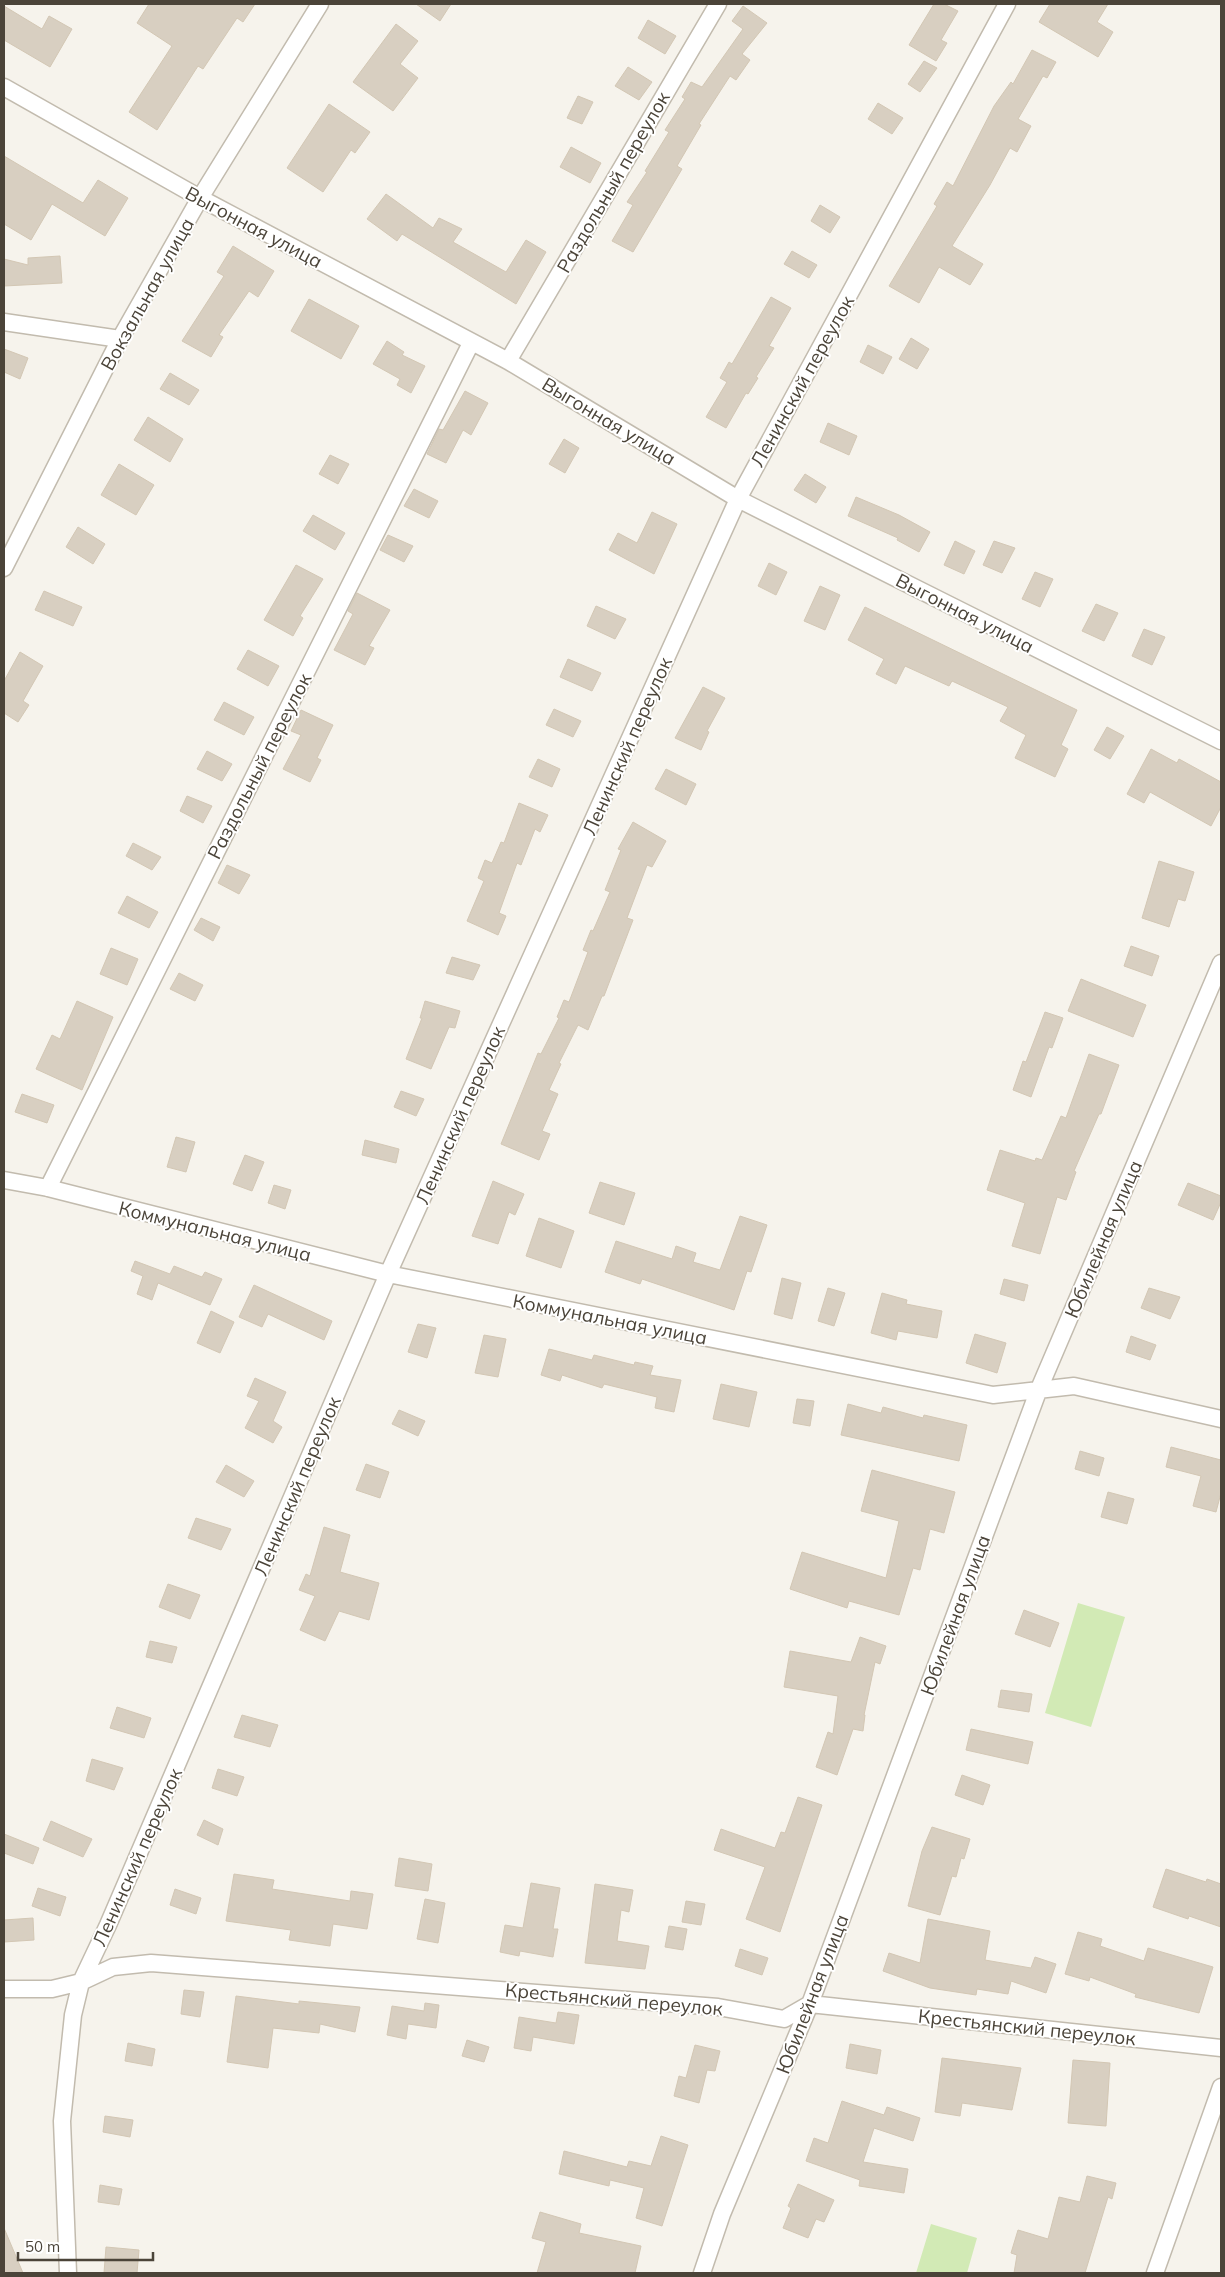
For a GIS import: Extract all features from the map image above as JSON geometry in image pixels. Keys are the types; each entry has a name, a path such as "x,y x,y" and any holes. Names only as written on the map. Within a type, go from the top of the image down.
{"street":[{"name":"Вокзальная улица","path":"4,568 120,339 200,198 320,4"},
{"name":"Раздольный переулок","path":"508,361 718,4"},
{"name":"Ленинский переулок","path":"68,2273 62,2121 73,2015 81,1982 108,1925 388,1274 738,499 1007,4"},
{"name":"Выгонная улица","path":"4,87 200,198 508,361 738,499 1221,742"},
{"path":"4,322 120,339"},
{"name":"Раздольный переулок","path":"48,1188 471,343"},
{"name":"Юбилейная улица","path":"702,2273 722,2214 810,2004 1039,1389 1221,963"},
{"name":"Коммунальная улица","path":"4,1180 48,1188 388,1274 993,1395 1074,1386 1221,1419"},
{"name":"Крестьянский переулок","path":"4,1989 52,1988 81,1982 113,1967 151,1963 718,2007 784,2019 810,2004 1221,2048"},
{"path":"1155,2273 1221,2087"}],"green space":[{"path":"1078,1603 1125,1617 1091,1727 1045,1713"},
{"path":"931,2224 977,2238 967,2273 916,2273"}],"building":[{"path":"149,4 255,4 243,22 237,18 203,69 198,66 157,130 129,112 172,46 137,23"},
{"path":"416,4 451,4 440,21"},
{"path":"934,4 944,4 958,11 941,40 947,43 936,61 909,45"},
{"path":"1050,4 1108,4 1097,22 1113,32 1098,57 1039,22"},
{"path":"4,6 42,29 49,16 72,29 50,67 4,40"},
{"path":"743,6 767,23 742,54 750,60 736,80 730,76 699,124 701,125 677,166 682,169 633,252 612,241 633,205 627,202 647,172 645,171 669,132 665,130 685,99 682,97 691,82 702,87 743,29 732,21"},
{"path":"648,20 676,36 665,54 638,38"},
{"path":"396,24 418,41 400,64 418,78 393,111 353,82"},
{"path":"1032,50 1056,62 1047,78 1043,76 1018,119 1031,126 1017,152 1010,148 990,185 952,246 983,264 970,285 939,267 919,303 889,286 937,206 934,204 947,182 953,186 994,106 1011,82 1013,84"},
{"path":"924,61 937,68 920,92 908,84"},
{"path":"628,67 652,82 639,100 615,86"},
{"path":"578,96 593,102 582,124 567,118"},
{"path":"878,103 903,118 892,134 868,119"},
{"path":"329,104 370,132 355,153 351,150 323,192 287,168"},
{"path":"571,147 601,163 590,183 560,167"},
{"path":"4,156 83,203 98,180 128,198 105,236 52,204 31,240 4,224"},
{"path":"386,194 433,228 439,218 462,229 453,242 506,272 526,240 546,252 516,304 402,234 397,241 367,219"},
{"path":"820,205 840,217 830,233 811,221"},
{"path":"233,246 274,271 258,297 249,291 219,335 223,337 211,357 182,341 224,276 217,272"},
{"path":"792,251 817,265 809,278 784,264"},
{"path":"60,256 62,283 4,286 4,259 28,265 28,258"},
{"path":"771,297 791,308 769,346 774,348 756,377 758,378 748,394 746,393 726,428 706,417 727,382 720,378 729,362 732,364"},
{"path":"309,299 359,326 341,359 291,331"},
{"path":"911,338 929,349 917,369 899,359"},
{"path":"387,341 404,352 402,355 425,366 411,393 397,385 400,379 373,364"},
{"path":"868,345 892,357 883,374 860,362"},
{"path":"4,349 28,358 20,379 4,372"},
{"path":"170,373 199,390 189,405 160,389"},
{"path":"465,391 488,403 471,435 463,430 446,463 427,454 439,429 443,430"},
{"path":"148,417 183,439 170,462 134,440"},
{"path":"828,423 857,436 849,455 820,442"},
{"path":"564,439 579,448 565,473 549,464"},
{"path":"330,455 349,464 338,484 319,474"},
{"path":"119,464 154,485 136,515 101,495"},
{"path":"805,474 826,487 816,503 794,490"},
{"path":"414,489 438,501 429,518 404,506"},
{"path":"856,497 899,515 930,532 919,552 897,540 898,538 848,516"},
{"path":"652,512 677,524 654,574 609,550 618,533 637,543"},
{"path":"313,515 345,533 335,550 303,531"},
{"path":"78,527 105,544 93,564 66,547"},
{"path":"388,535 413,546 404,562 380,550"},
{"path":"955,541 975,551 964,574 944,565"},
{"path":"994,541 1015,548 1002,573 983,565"},
{"path":"769,563 787,572 776,595 758,586"},
{"path":"296,565 323,579 300,616 303,618 293,636 264,620"},
{"path":"1035,572 1053,579 1040,607 1022,599"},
{"path":"820,586 840,595 825,630 804,621"},
{"path":"44,591 82,607 73,626 35,610"},
{"path":"357,593 390,610 369,646 374,648 365,665 334,650 353,614 348,611"},
{"path":"1096,604 1118,613 1104,641 1082,631"},
{"path":"596,606 626,619 615,639 587,626"},
{"path":"865,607 1077,710 1061,745 1068,749 1055,777 1015,758 1026,735 1000,721 1008,707 952,681 949,686 905,666 896,684 876,674 884,659 848,640"},
{"path":"1144,629 1165,637 1152,665 1132,656"},
{"path":"248,650 279,666 268,686 237,669"},
{"path":"20,652 43,666 23,701 29,705 18,722 4,713 4,681"},
{"path":"568,659 601,673 592,691 560,677"},
{"path":"703,687 725,698 707,731 709,732 701,750 675,738"},
{"path":"224,702 254,717 244,735 214,720"},
{"path":"554,709 581,721 573,737 546,725"},
{"path":"301,710 333,725 317,758 321,760 310,782 283,769 301,735 291,731"},
{"path":"1107,727 1124,736 1110,759 1094,750"},
{"path":"1151,749 1177,763 1179,759 1221,782 1221,807 1211,826 1150,792 1144,803 1127,794"},
{"path":"207,751 232,764 222,781 197,769"},
{"path":"538,759 560,769 552,787 529,777"},
{"path":"666,769 696,784 686,805 655,789"},
{"path":"187,796 212,806 203,823 180,811"},
{"path":"519,803 548,815 540,832 535,829 521,865 517,863 499,913 506,916 498,935 467,921 484,881 478,878 485,860 492,863 501,842 504,843"},
{"path":"633,822 666,841 652,867 647,865 627,918 633,920 604,996 602,996 588,1030 578,1025 559,1063 561,1064 549,1090 558,1094 542,1131 550,1134 539,1160 501,1144 538,1053 541,1054 559,1018 557,1017 564,1000 569,1002 588,952 583,950 610,892 605,890 621,850 618,849"},
{"path":"133,843 161,857 152,870 126,856"},
{"path":"1159,861 1194,872 1185,901 1178,899 1169,927 1142,918"},
{"path":"227,865 250,875 239,894 218,883"},
{"path":"127,896 158,912 149,928 118,913"},
{"path":"201,918 220,927 213,941 194,930"},
{"path":"1131,946 1159,956 1152,976 1124,966"},
{"path":"111,948 138,959 127,985 100,974"},
{"path":"452,957 480,965 473,980 446,973"},
{"path":"179,973 203,985 195,1001 170,989"},
{"path":"1081,979 1146,1005 1133,1037 1068,1011"},
{"path":"77,1001 113,1017 82,1090 36,1069 52,1035 60,1039"},
{"path":"425,1001 460,1011 455,1028 449,1027 431,1069 406,1059 422,1018 420,1018"},
{"path":"1045,1012 1063,1018 1052,1048 1049,1047 1031,1097 1013,1090 1023,1061 1026,1062"},
{"path":"1089,1054 1119,1065 1101,1114 1099,1114 1074,1171 1076,1172 1066,1200 1057,1197 1040,1254 1012,1246 1025,1203 987,1190 1000,1150 1035,1161 1036,1158 1042,1160 1061,1116 1066,1118"},
{"path":"401,1091 424,1099 416,1116 394,1107"},
{"path":"22,1094 54,1105 47,1123 15,1112"},
{"path":"176,1137 195,1142 186,1172 167,1167"},
{"path":"365,1140 399,1149 396,1163 362,1155"},
{"path":"245,1155 264,1162 252,1191 233,1184"},
{"path":"493,1181 524,1194 515,1215 509,1212 498,1244 472,1236"},
{"path":"600,1182 635,1193 624,1225 589,1213"},
{"path":"1188,1183 1221,1196 1221,1202 1213,1220 1178,1205"},
{"path":"274,1185 291,1190 285,1209 268,1203"},
{"path":"740,1216 767,1225 751,1272 747,1271 734,1310 642,1279 640,1284 605,1272 616,1241 672,1259 676,1246 696,1253 693,1262 720,1270"},
{"path":"539,1218 574,1231 561,1268 526,1256"},
{"path":"135,1261 170,1274 174,1266 202,1277 205,1272 222,1279 210,1305 158,1283 152,1300 137,1294 143,1276 131,1271"},
{"path":"782,1278 801,1283 792,1319 774,1314"},
{"path":"1004,1279 1028,1285 1024,1301 1000,1294"},
{"path":"254,1285 332,1321 324,1340 268,1314 262,1327 239,1317"},
{"path":"828,1288 845,1293 834,1326 818,1321"},
{"path":"1149,1288 1180,1297 1170,1319 1141,1308"},
{"path":"882,1293 907,1300 906,1304 942,1311 937,1338 898,1331 896,1340 871,1333"},
{"path":"211,1311 234,1322 220,1353 197,1343"},
{"path":"418,1324 436,1328 427,1358 408,1352"},
{"path":"975,1334 1006,1343 997,1373 966,1363"},
{"path":"484,1335 506,1339 498,1377 475,1373"},
{"path":"1131,1336 1156,1345 1150,1360 1126,1352"},
{"path":"549,1349 592,1360 594,1355 634,1365 635,1362 653,1366 650,1375 681,1380 674,1412 655,1408 657,1397 604,1384 602,1388 562,1375 560,1381 541,1375"},
{"path":"255,1378 286,1392 273,1421 282,1427 273,1443 245,1428 259,1401 247,1396"},
{"path":"721,1384 757,1392 749,1427 713,1419"},
{"path":"797,1399 814,1401 810,1426 793,1423"},
{"path":"848,1404 881,1413 883,1407 923,1418 924,1415 967,1425 959,1461 841,1435"},
{"path":"399,1410 425,1421 418,1436 392,1424"},
{"path":"1171,1447 1221,1460 1221,1493 1216,1512 1193,1506 1201,1476 1166,1467"},
{"path":"1080,1451 1104,1458 1099,1476 1075,1469"},
{"path":"366,1464 389,1472 380,1498 356,1490"},
{"path":"226,1465 254,1481 244,1497 216,1482"},
{"path":"872,1470 955,1492 944,1533 930,1529 920,1570 913,1568 899,1615 849,1601 847,1608 790,1589 802,1552 886,1578 899,1521 861,1511"},
{"path":"1108,1492 1134,1499 1127,1524 1101,1517"},
{"path":"196,1518 231,1529 221,1550 188,1538"},
{"path":"324,1527 350,1535 340,1572 379,1583 369,1620 339,1611 325,1641 300,1630 315,1596 299,1590 306,1574 310,1576"},
{"path":"168,1584 200,1595 190,1619 159,1607"},
{"path":"1024,1610 1059,1623 1050,1647 1015,1634"},
{"path":"860,1637 886,1646 880,1664 875,1662 864,1715 863,1731 853,1729 837,1775 816,1767 828,1732 833,1734 838,1696 784,1687 790,1651 851,1662"},
{"path":"150,1641 177,1647 172,1663 146,1657"},
{"path":"1001,1690 1032,1694 1029,1712 998,1707"},
{"path":"117,1707 151,1718 144,1738 110,1728"},
{"path":"242,1715 278,1725 270,1747 234,1737"},
{"path":"971,1729 1033,1742 1028,1764 966,1750"},
{"path":"92,1759 123,1768 114,1790 86,1781"},
{"path":"218,1769 244,1777 237,1796 212,1788"},
{"path":"962,1775 990,1785 983,1805 955,1795"},
{"path":"798,1797 822,1805 780,1932 746,1919 765,1867 714,1850 721,1829 775,1848 781,1832 785,1833"},
{"path":"204,1820 223,1829 218,1845 197,1835"},
{"path":"51,1821 92,1839 83,1857 43,1840"},
{"path":"932,1827 970,1839 964,1859 961,1858 956,1877 952,1876 940,1915 908,1906 922,1851"},
{"path":"4,1834 39,1848 33,1864 4,1853"},
{"path":"399,1858 432,1864 428,1891 395,1886"},
{"path":"1166,1869 1206,1882 1207,1879 1221,1884 1221,1927 1189,1916 1188,1919 1153,1907"},
{"path":"234,1874 274,1880 272,1889 350,1901 351,1891 373,1894 367,1929 333,1924 330,1946 289,1940 291,1930 226,1921"},
{"path":"531,1883 560,1888 553,1929 558,1929 553,1957 520,1951 519,1956 500,1952 505,1925 523,1928"},
{"path":"595,1884 633,1890 629,1912 621,1910 617,1941 649,1946 645,1969 585,1963"},
{"path":"38,1888 66,1897 60,1916 32,1906"},
{"path":"175,1889 201,1898 196,1914 170,1905"},
{"path":"425,1899 445,1903 438,1943 417,1939"},
{"path":"686,1901 705,1904 701,1925 682,1922"},
{"path":"33,1918 34,1940 4,1942 4,1920"},
{"path":"928,1919 990,1931 985,1960 1031,1968 1035,1957 1056,1964 1046,1993 1011,1981 1008,1994 977,1989 976,1995 930,1988 883,1971 889,1953 920,1963"},
{"path":"669,1926 687,1929 683,1950 665,1947"},
{"path":"1078,1932 1102,1939 1100,1946 1144,1961 1148,1948 1213,1967 1199,2013 1135,1997 1136,1994 1090,1977 1089,1981 1065,1974"},
{"path":"740,1949 768,1958 762,1975 735,1966"},
{"path":"184,1990 204,1992 200,2017 181,2014"},
{"path":"236,1996 299,2004 299,2001 360,2007 355,2032 320,2024 319,2033 273,2028 268,2068 227,2062"},
{"path":"425,2003 439,2005 436,2028 408,2024 406,2039 387,2035 392,2006 424,2011"},
{"path":"558,2012 579,2015 574,2044 533,2037 531,2051 514,2048 519,2017 556,2023"},
{"path":"467,2040 489,2047 484,2062 462,2056"},
{"path":"128,2043 155,2049 152,2066 125,2061"},
{"path":"850,2044 881,2050 877,2074 846,2068"},
{"path":"695,2045 720,2051 715,2071 707,2070 699,2103 674,2096 679,2076 686,2078"},
{"path":"942,2058 1021,2068 1012,2110 962,2103 960,2116 935,2112"},
{"path":"1073,2060 1110,2063 1106,2126 1068,2123"},
{"path":"842,2101 884,2115 887,2107 920,2118 913,2141 874,2128 863,2162 908,2169 904,2193 859,2186 860,2180 806,2161 814,2138 828,2143"},
{"path":"105,2116 133,2120 130,2137 103,2132"},
{"path":"661,2136 688,2145 662,2226 636,2218 644,2188 610,2180 609,2186 559,2174 564,2151 627,2167 629,2161 651,2166"},
{"path":"1087,2176 1116,2183 1112,2199 1108,2197 1085,2273 1014,2273 1017,2255 1011,2253 1018,2230 1048,2239 1059,2197 1080,2202"},
{"path":"798,2184 834,2200 824,2222 816,2219 808,2238 783,2228 791,2208 788,2206"},
{"path":"100,2185 122,2189 119,2205 98,2202"},
{"path":"540,2212 581,2224 579,2233 641,2246 635,2273 537,2273 546,2242 532,2238"},
{"path":"4,2228 23,2273 4,2273"},
{"path":"106,2247 139,2250 137,2273 104,2273"}]}
